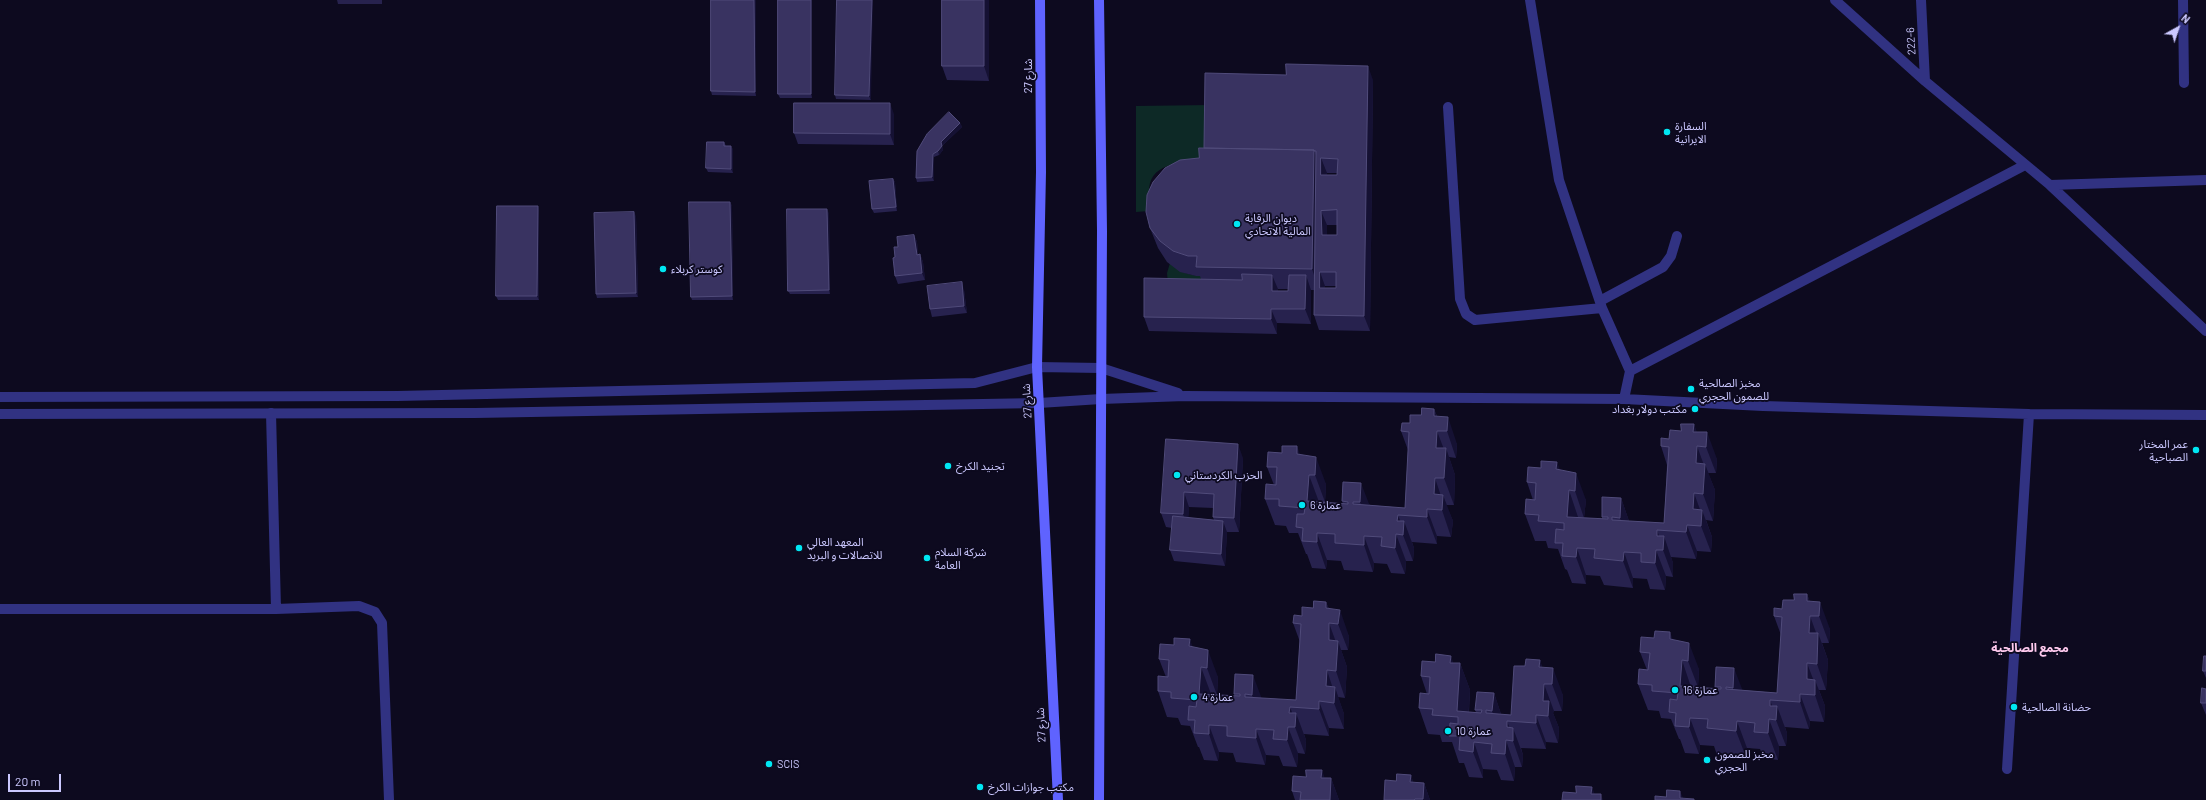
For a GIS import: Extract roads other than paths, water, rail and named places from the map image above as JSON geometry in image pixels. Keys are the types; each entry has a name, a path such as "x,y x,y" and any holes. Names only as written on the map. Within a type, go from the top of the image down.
{"main road":[{"name":"شارع 27","path":"1040,0 1041,172 1037,367 1058,800"},
{"path":"1099,0 1102,232 1100,368 1099,800"}],"street":[{"path":"1530,0 1559,180 1601,305 1630,371 1624,399"},
{"path":"1835,0 1925,81 2050,185 2206,331"},
{"name":"222-6","path":"1921,0 1925,81"},
{"path":"2183,0 2184,83"},
{"path":"1448,107 1460,299 1466,314 1475,320 1601,305 1663,267 1671,256 1677,236"},
{"path":"1630,371 2025,165"},
{"path":"2050,185 2206,180"},
{"path":"0,397 397,396 975,384 1037,367 1100,368 1185,396"},
{"path":"0,414 475,413 1039,403 1185,396 1624,399 1763,406 2029,414 2206,415"},
{"path":"271,413 276,608"},
{"path":"2007,769 2029,414"},
{"path":"0,610 359,606 375,612 382,623 389,800"}],"place":[{"name":"السفارة الايرانية","path":"1667,132"},
{"name":"ديوان الرقابة المالية الاتحادي","path":"1237,224"},
{"name":"كوستر كربلاء","path":"663,269"},
{"name":"مخبز الصالحية للصمون الحجري","path":"1691,389"},
{"name":"مكتب دولار بغداد","path":"1695,409"},
{"name":"عمر المختار الصباحية","path":"2196,450"},
{"name":"تجنيد الكرخ","path":"948,466"},
{"name":"الحزب الكردستاني","path":"1177,475"},
{"name":"عمارة 6","path":"1302,505"},
{"name":"المعهد العالي للاتصالات و البريد","path":"799,548"},
{"name":"شركة السلام العامة","path":"927,558"},
{"name":"عمارة 16","path":"1675,690"},
{"name":"عمارة 4","path":"1194,697"},
{"name":"حضانة الصالحية","path":"2014,707"},
{"name":"عمارة 10","path":"1448,731"},
{"name":"مخبز للصمون الحجري","path":"1707,760"},
{"name":"SCIS","path":"769,764"},
{"name":"مكتب جوازات الكرخ","path":"980,787"}],"district":[{"name":"مجمع الصالحية","path":"2030,648"}]}
